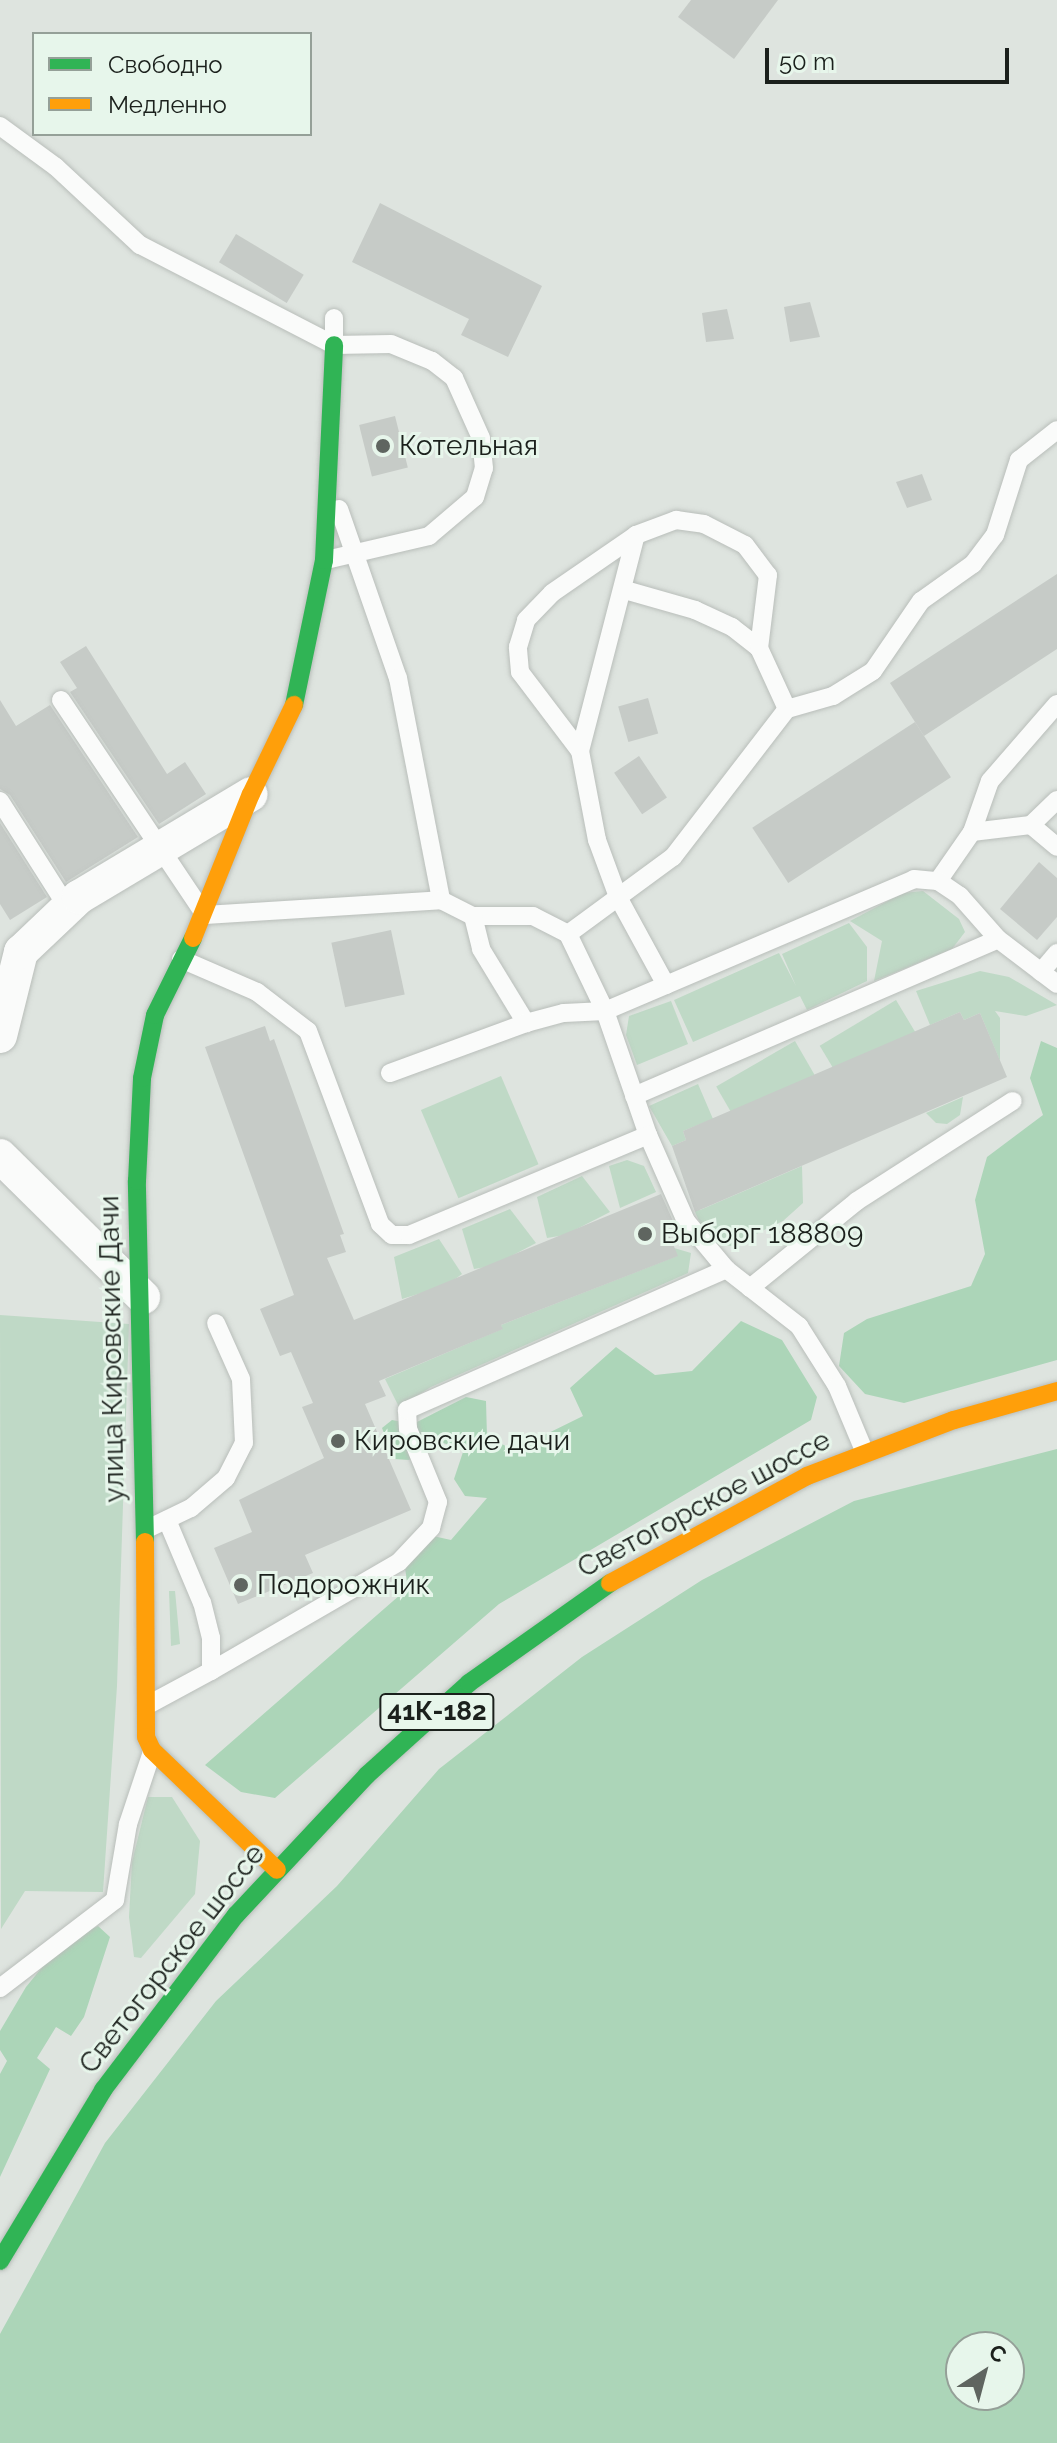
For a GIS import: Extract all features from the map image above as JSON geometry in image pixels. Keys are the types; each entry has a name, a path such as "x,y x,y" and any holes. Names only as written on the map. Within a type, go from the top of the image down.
{"street":[{"path":"329,480 334,345"},
{"name":"улица Кировские Дачи","path":"152,1750 144,1707 143,1297 137,1181 142,1078 155,1015 205,915 251,794 294,706 324,560 329,480"},
{"path":"0,1036 21,952 68,908 251,794"},
{"path":"0,1156 143,1297"},
{"name":"Светогорское шоссе","path":"0,2261 72,2138 145,2030 277,1870 390,1754 469,1683 567,1609 661,1552 807,1476 954,1420 1057,1391"},
{"path":"152,1750 277,1870"}],"lane":[{"path":"8,130 140,245 334,345 391,344 432,361 454,378 481,438 484,468 475,497 452,521 429,536 324,560"},
{"path":"334,318 334,345"},
{"path":"568,934 673,857 787,709 833,696 873,671 921,601 980,554 995,535 1019,460 1057,430"},
{"path":"329,480 398,678 441,900"},
{"path":"666,985 618,897 597,840 580,751 520,672 518,647 526,620 552,593 636,535 676,520 704,524 759,557 768,575 759,648"},
{"path":"580,751 625,590 636,535"},
{"path":"625,590 695,610 732,627 759,648 787,709"},
{"path":"61,700 158,850 205,915 441,900 473,916 533,916 568,934 605,1011 648,1135 686,1221 726,1269 799,1326 837,1386 865,1453"},
{"path":"938,881 972,832 990,781 1057,704"},
{"path":"972,832 1031,825 1057,800"},
{"path":"0,801 68,908"},
{"path":"1031,825 1057,847"},
{"path":"390,1073 526,1023 564,1013 605,1011 914,879 938,881 960,896 998,939 1057,984"},
{"path":"473,916 481,949 526,1023"},
{"path":"634,1096 998,939"},
{"path":"1041,972 1057,953"},
{"path":"181,959 257,992 291,1013 308,1031 380,1224 392,1235 409,1235 648,1135"},
{"path":"750,1288 857,1201 1013,1101"},
{"path":"144,1707 399,1562 431,1528 438,1502 408,1429 407,1410 726,1269"},
{"path":"144,1530 191,1508 226,1478 244,1443 241,1379 216,1323"},
{"path":"167,1520 202,1603 211,1638 211,1671"},
{"path":"0,1988 115,1900 128,1824 152,1750"}],"green space":[{"path":"923,891 959,919 965,932 952,949 874,981 882,941 850,921 903,893"},
{"path":"849,923 867,947 867,981 807,1010 800,996 693,1042 674,1000 779,953 796,986 782,954"},
{"path":"980,971 1009,977 1057,1005 1026,1016 995,1011 1000,1018 1000,1061 980,1013 964,1020 960,1012 930,1025 916,991"},
{"path":"896,1000 915,1032 839,1078 820,1046"},
{"path":"671,1001 688,1044 637,1065 626,1035 629,1016"},
{"path":"795,1041 815,1075 736,1120 716,1086"},
{"path":"1041,1041 1057,1048 1057,1360 904,1403 865,1394 839,1366 844,1333 867,1319 971,1286 985,1254 975,1200 987,1157 1043,1115 1030,1078"},
{"path":"501,1076 539,1164 458,1198 421,1110"},
{"path":"698,1084 713,1119 683,1131 686,1140 672,1146 649,1106"},
{"path":"963,1097 960,1115 947,1124 936,1123 926,1113"},
{"path":"627,1160 644,1166 656,1192 620,1208 609,1166"},
{"path":"802,1166 803,1203 783,1221 731,1246 715,1244 704,1232 695,1212 697,1205 700,1210"},
{"path":"582,1176 610,1212 565,1235 547,1238 537,1197"},
{"path":"510,1209 536,1243 492,1266 474,1269 462,1229"},
{"path":"439,1239 462,1274 447,1285 402,1299 394,1257"},
{"path":"674,1248 691,1253 688,1273 431,1387 399,1407 385,1379 502,1329 501,1325 677,1256"},
{"path":"0,1315 129,1324 117,1686 103,1892 25,1891 1,1929"},
{"path":"741,1321 782,1340 817,1397 811,1420 499,1604 275,1798 241,1792 205,1765 408,1588 405,1568 433,1536 451,1540 487,1498 465,1496 454,1479 464,1449 436,1441 409,1460 394,1459 382,1428 392,1420 413,1424 466,1397 486,1401 487,1437 514,1450 583,1416 570,1388 616,1347 655,1375 692,1371"},
{"path":"1057,1449 1057,2443 0,2443 0,2334 105,2143 216,2001 337,1886 439,1769 582,1657 702,1580 854,1501"},
{"path":"169,1591 175,1591 180,1644 171,1646"},
{"path":"148,1797 172,1797 200,1841 195,1894 141,1958 134,1957 129,1917 132,1862"},
{"path":"98,1926 110,1937 84,2017 71,2036 56,2027 37,2058 50,2069 0,2177 0,2074 7,2061 0,2050 0,2031 26,1987 62,1943"}],"building":[{"path":"691,0 778,0 734,59 678,17"},
{"path":"380,203 542,286 508,357 461,335 469,319 352,262"},
{"path":"236,234 304,275 287,303 219,262"},
{"path":"810,302 820,337 790,342 784,307"},
{"path":"727,309 734,339 706,342 702,313"},
{"name":"Котельная","path":"395,416 408,467 372,476 359,425"},
{"path":"922,474 932,500 907,508 896,482"},
{"path":"1057,574 1057,649 924,736 890,683"},
{"path":"86,646 167,774 185,762 206,794 159,824 70,692 77,688 60,662"},
{"path":"648,698 658,734 628,742 618,707"},
{"path":"0,700 16,726 50,705 138,837 66,882 10,795 0,789"},
{"path":"915,722 951,777 788,883 752,828"},
{"path":"639,756 667,797 642,814 614,773"},
{"path":"0,823 47,897 10,920 0,904"},
{"path":"1039,862 1057,878 1057,917 1037,940 1000,909"},
{"path":"391,930 405,995 345,1007 331,943"},
{"path":"960,1012 964,1020 980,1013 1007,1077 695,1212 672,1146 686,1140 683,1131"},
{"path":"265,1026 270,1041 274,1039 344,1234 340,1235 346,1252 327,1258 354,1320 661,1194 673,1221 665,1225 678,1256 501,1325 503,1329 379,1381 386,1396 365,1404 411,1510 305,1555 313,1573 238,1604 214,1548 252,1532 239,1500 324,1458 302,1407 313,1403 291,1352 280,1356 260,1309 294,1295 205,1047"}],"traffic: fast":[{"path":"294,705 324,560 334,345"},
{"path":"145,1542 137,1181 142,1078 155,1015 193,938"},
{"path":"0,2261 103,2090 236,1915 367,1775 469,1683 610,1583"}],"traffic: slow":[{"path":"193,938 251,794 294,705"},
{"path":"610,1583 807,1476 954,1420 1057,1391"},
{"path":"145,1542 146,1737 152,1750 277,1870"}],"place":[{"name":"Котельная","path":"383,446"},
{"name":"Выборг 188809","path":"645,1234"},
{"name":"Кировские дачи","path":"338,1441"},
{"name":"Подорожник","path":"241,1585"}]}
